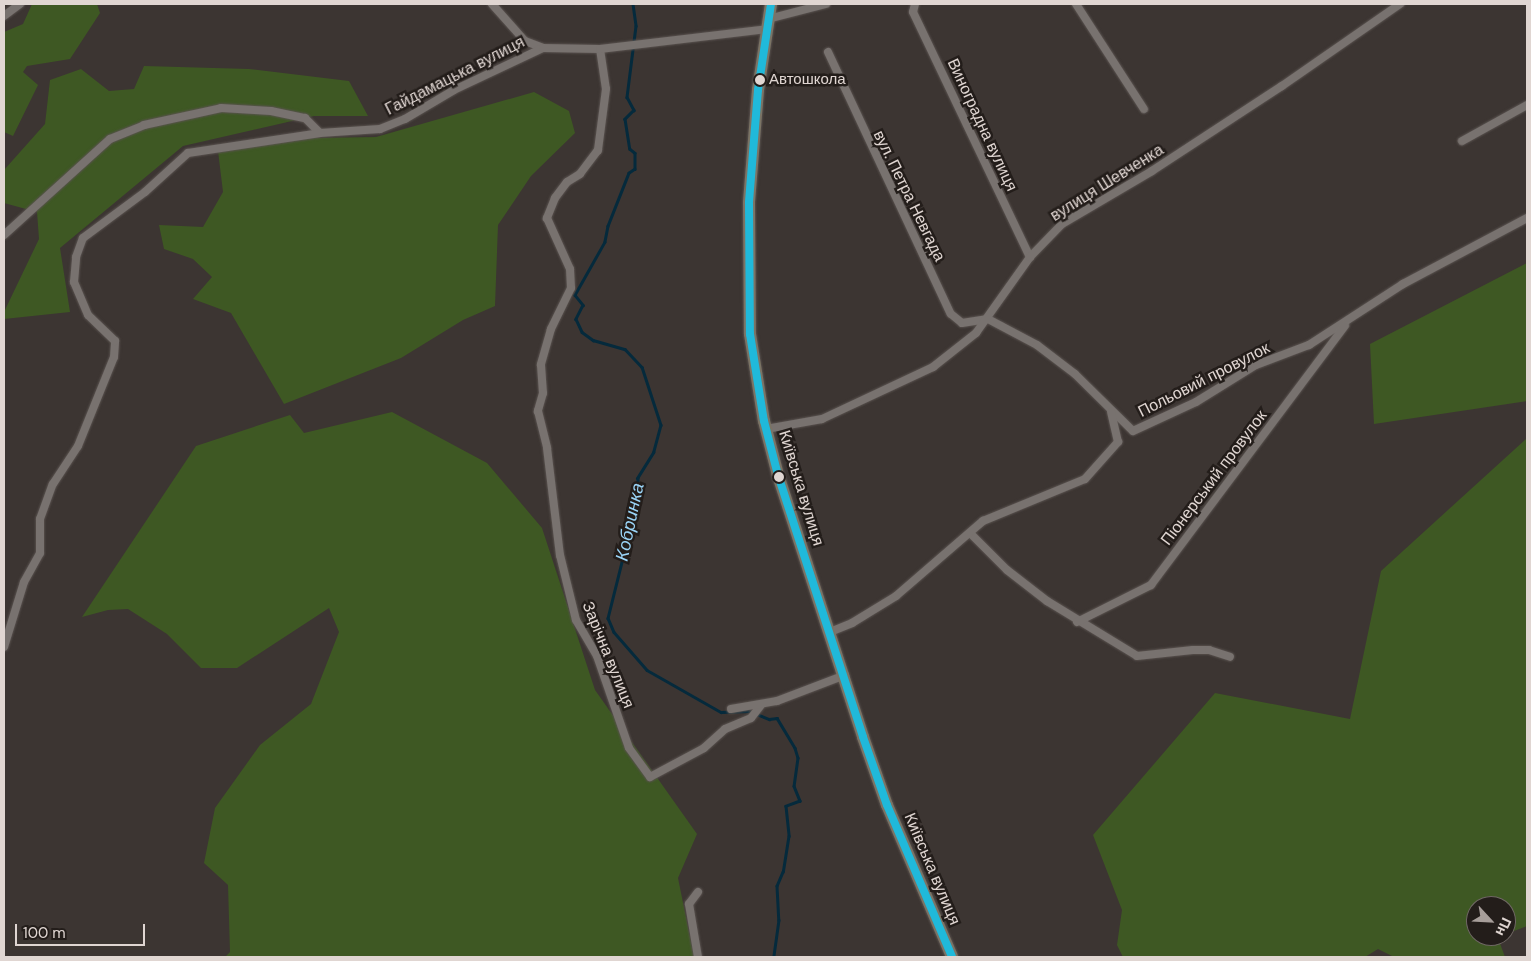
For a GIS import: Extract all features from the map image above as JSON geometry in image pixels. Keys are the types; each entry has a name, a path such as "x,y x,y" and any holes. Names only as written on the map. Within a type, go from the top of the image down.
{"main road":[{"name":"Київська вулиця","path":"771,4 752,159 748,284 750,334 766,429 778,475 887,805 952,957"}],"street":[{"path":"4,16 20,4"},
{"name":"Гайдамацька вулиця","path":"492,4 525,41 543,48 600,50 768,24 826,4"},
{"name":"Виноградна вулиця","path":"915,4 913,12 1030,257"},
{"path":"1076,4 1144,109"},
{"name":"вулиця Шевченка","path":"766,429 822,419 933,367 956,352 988,319 1030,257 1062,224 1152,171 1282,86 1400,4"},
{"name":"Гайдамацька вулиця","path":"4,647 24,582 40,553 40,519 53,484 78,446 114,357 115,341 88,315 74,282 76,257 83,238 145,192 188,153 320,133 380,129 405,120 454,90 543,48"},
{"name":"Зарічна вулиця","path":"600,50 606,89 598,150 580,174 567,182 554,198 547,218 570,269 571,288 551,329 541,365 543,393 538,411 547,448 560,555 576,620 596,656 629,748 650,777 704,748 725,729 751,718 759,708"},
{"name":"вул. Петра Невгада","path":"828,52 947,308 962,323 988,319"},
{"path":"1462,141 1527,105"},
{"path":"4,235 110,139 144,125 221,108 271,111 305,118 320,133"},
{"name":"Польовий провулок","path":"988,319 1052,356 1075,374 1111,412 1133,431 1196,402 1256,365 1310,346 1403,284 1527,218"},
{"name":"Піонерський провулок","path":"1077,622 1151,585 1348,322"},
{"path":"830,632 852,623 896,596 983,521 1086,478 1118,442 1111,412"},
{"path":"970,533 1007,570 1077,622 1137,656 1210,650 1230,657"},
{"path":"731,709 759,708 845,674"},
{"path":"698,892 689,904 698,957"}],"green space":[{"path":"32,4 97,4 100,13 70,59 27,66 23,72 38,85 13,136 4,132 4,32 23,24"},
{"path":"144,66 249,69 349,81 368,116 314,116 183,146 60,248 70,312 4,319 4,312 39,239 37,212 4,203 4,170 45,124 50,80 81,69 109,91 134,89"},
{"path":"534,92 569,111 575,133 531,176 498,225 495,306 463,320 401,358 284,404 231,313 193,299 212,277 193,259 164,249 159,225 203,227 223,192 218,151 313,138 376,137"},
{"path":"1527,263 1527,401 1374,424 1370,344"},
{"path":"392,412 487,463 542,528 595,690 697,834 678,878 694,957 225,957 230,952 228,885 204,863 215,808 260,745 311,704 339,632 329,608 237,668 201,668 167,634 128,609 108,610 82,617 196,446 290,415 304,433"},
{"path":"1527,438 1527,926 1516,930 1516,896 1466,896 1466,946 1501,946 1505,957 1394,957 1378,949 1365,957 1123,957 1117,945 1122,910 1093,835 1215,693 1350,719 1381,571"}],"waterway":[{"name":"Кобринка","path":"633,4 636,26 627,97 634,110 625,119 630,149 635,153 635,169 629,173 608,226 605,242 575,295 583,305 576,319 582,332 593,340 625,349 642,367 661,425 654,452 638,478 638,498 608,618 614,632 647,670 721,712 749,711 769,719 777,718 795,748 798,758 794,786 800,801 786,806 789,836 783,872 777,886 779,920 774,957"}],"transit line":[{"path":"771,4 758,90 749,203 750,334 764,421 778,475 863,737 887,805 952,957"}],"place":[{"name":"Автошкола","path":"760,80"}]}
